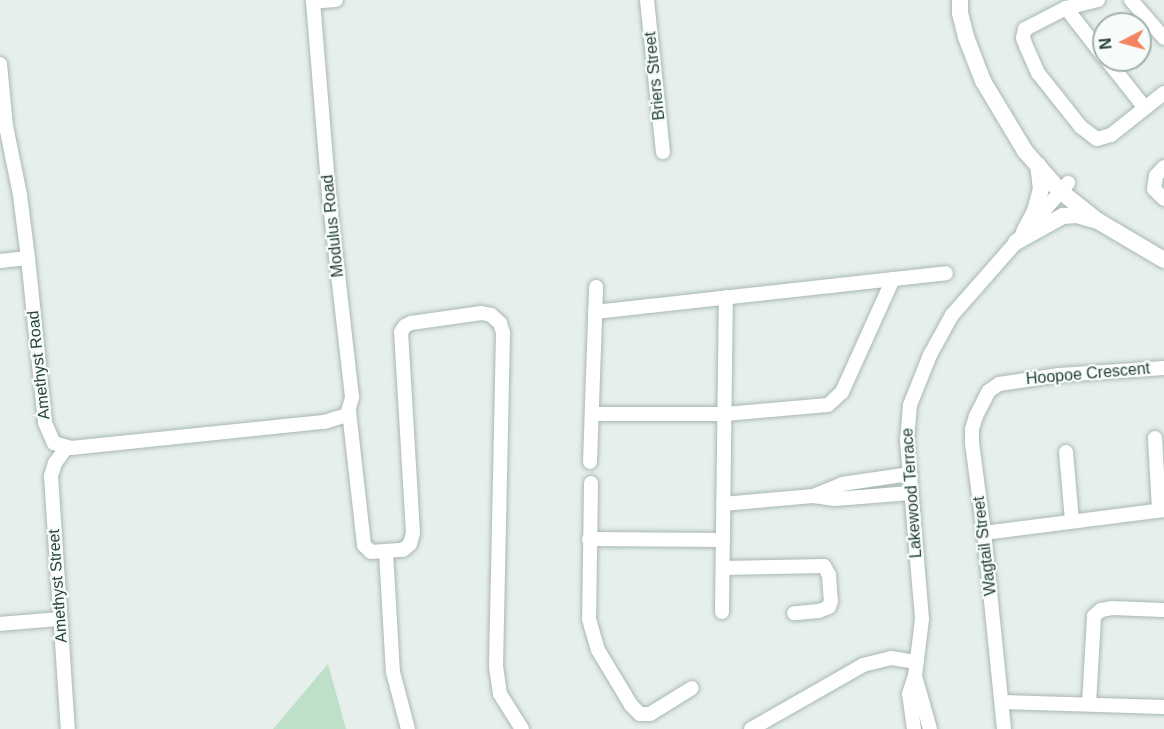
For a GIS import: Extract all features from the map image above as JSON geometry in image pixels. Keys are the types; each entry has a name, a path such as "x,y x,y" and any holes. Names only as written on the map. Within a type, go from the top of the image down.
{"street":[{"path":"313,1 336,0"},
{"name":"Briers Street","path":"647,0 663,152"},
{"path":"960,0 960,13 966,37 983,81 1015,136 1038,165 1098,221 1164,260"},
{"path":"968,0 985,57 1005,99 1064,187 1137,235 1164,249"},
{"path":"1098,0 1066,8 1029,25 1023,32 1026,46 1038,73 1081,127 1097,139 1111,135 1164,93"},
{"path":"1131,0 1164,38"},
{"name":"Modulus Road","path":"313,1 329,196 352,397 349,411 361,536 364,545 371,552 386,552"},
{"path":"1066,8 1092,41"},
{"name":"Amethyst Road","path":"0,64 6,126 20,195 28,258 45,423 54,443 66,448"},
{"path":"1116,72 1145,108"},
{"path":"1020,237 1035,211 1041,189 1038,165"},
{"path":"1164,166 1156,176 1154,189 1164,199"},
{"name":"Lakewood Terrace","path":"914,729 909,694 915,676 922,619 911,493 908,416 930,355 952,315 1064,187"},
{"path":"1020,237 1063,216 1077,215 1098,221"},
{"path":"0,261 28,258"},
{"path":"595,312 946,273"},
{"path":"592,414 725,414 814,408 832,403 845,387 893,279"},
{"path":"590,462 596,287"},
{"path":"722,612 726,297"},
{"path":"408,729 393,672 386,552 403,550 410,544 413,533 401,332 411,323 482,313 491,315 500,323 503,333 498,683 500,694 522,729"},
{"name":"Hoopoe Crescent","path":"1011,381 1115,370 1164,368"},
{"name":"Wagtail Street","path":"1004,729 972,429 989,391 999,384 1011,381"},
{"path":"66,448 311,423 341,418 349,411"},
{"path":"984,533 1162,509 1155,438"},
{"name":"Amethyst Street","path":"66,448 55,463 51,476 68,729"},
{"path":"1066,452 1072,520"},
{"path":"813,496 842,483 910,474"},
{"path":"591,483 590,630 598,650 631,705 640,714 650,714 692,688"},
{"path":"723,504 813,496 835,499 911,493"},
{"path":"589,539 723,540"},
{"path":"723,568 824,566 829,575 831,601 829,607 819,611 794,613"},
{"path":"1089,704 1094,616 1101,610 1112,608 1164,610"},
{"path":"0,624 60,619"},
{"path":"751,729 863,665 891,658 917,662"},
{"name":"Lakewood Terrace","path":"915,676 930,729"},
{"path":"1002,702 1164,707"}],"green space":[{"path":"328,664 346,729 273,729"}]}
